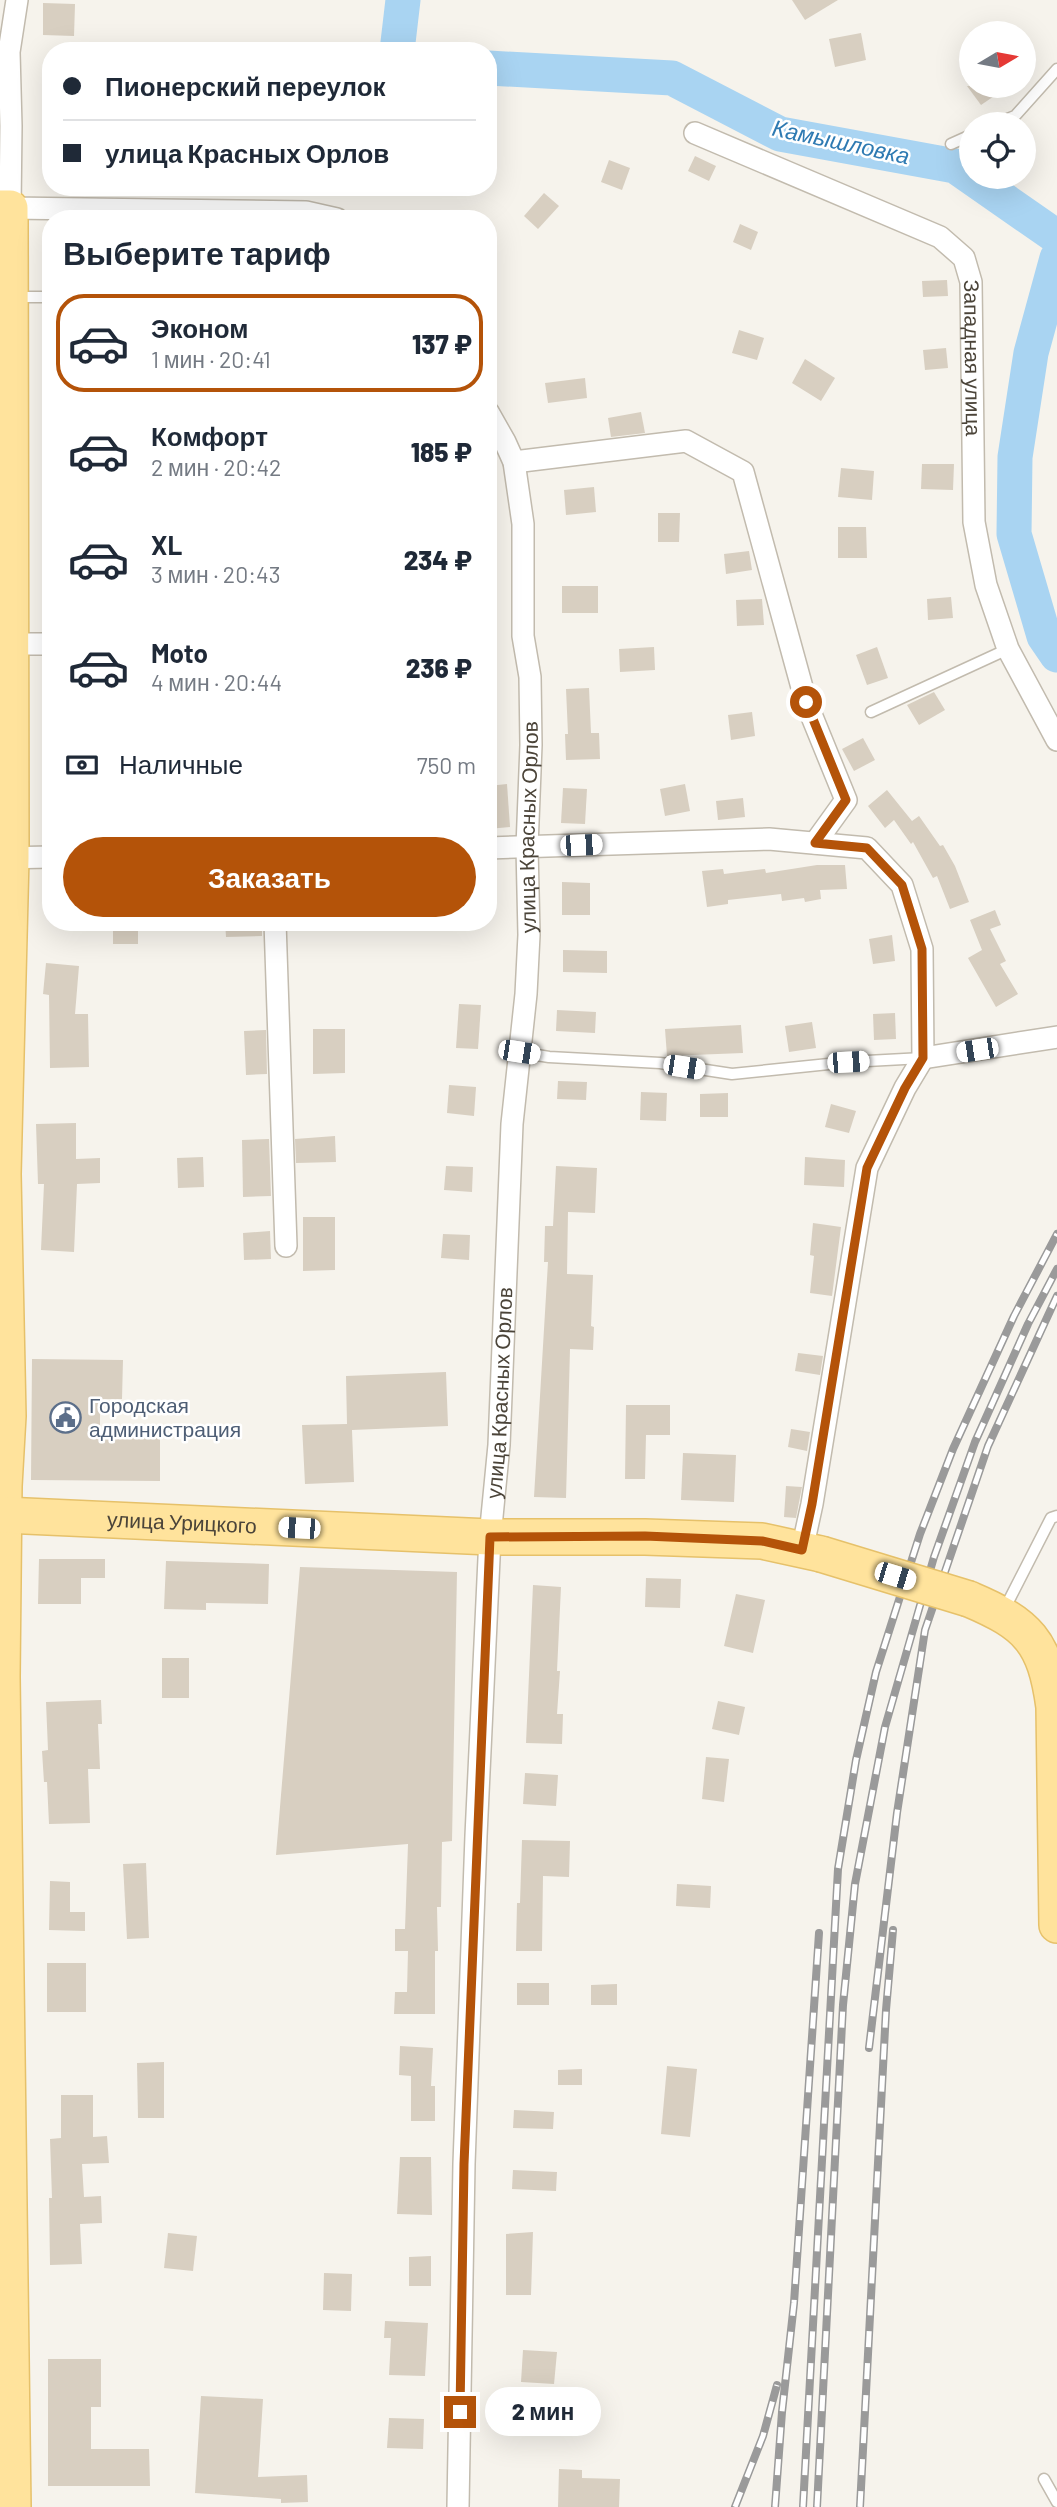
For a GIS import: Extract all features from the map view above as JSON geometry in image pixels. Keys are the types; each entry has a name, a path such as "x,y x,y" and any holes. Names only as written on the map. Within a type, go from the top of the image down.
{"main road":[{"path":"5,208 10,298 10,644 5,858 3,1174 8,1416 2,1677 13,2507"},
{"name":"улица Урицкого","path":"4,1515 490,1537 645,1536 762,1541 812,1552 969,1599 1003,1613"},
{"path":"1003,1613 1020,1625 1046,1653 1054,1707 1057,1925"}],"street":[{"path":"17,0 9,52 11,126 5,208 47,210"},
{"name":"Западная улица","path":"695,133 940,237 964,258 971,282 974,522 986,585 1008,649 1057,740"},
{"name":"улица Красных Орлов","path":"458,2507 464,2164 490,1537 499,1445 512,1124 526,994 529,935 527,847 531,746 530,677 523,636 523,524 514,462 497,428"},
{"path":"514,462 686,441 743,472 806,702 846,800 815,843"},
{"path":"10,644 42,644"},
{"path":"497,848 769,839 815,843 867,848 902,885 922,949 923,1058 905,1088 867,1168 814,1491 812,1552"},
{"path":"5,858 42,857"},
{"path":"275,931 286,1246"},
{"path":"923,1058 1057,1037"}],"lane":[{"path":"1019,112 1057,69"},
{"path":"951,144 959,140"},
{"path":"10,298 42,298"},
{"path":"871,712 1008,649"},
{"path":"519,1052 660,1063 732,1074 848,1062 923,1058"},
{"path":"1003,1613 1051,1518 1057,1517"},
{"path":"1044,2479 1057,2502"}],"building":[{"path":"792,0 838,0 805,20"},
{"path":"43,3 75,4 74,36 43,35"},
{"path":"861,33 866,60 835,67 829,39"},
{"path":"976,98 991,98 981,105"},
{"path":"695,156 716,166 709,181 688,171"},
{"path":"609,160 630,168 622,190 601,182"},
{"path":"544,193 559,206 538,229 524,216"},
{"path":"740,224 758,232 751,250 733,242"},
{"path":"947,280 948,296 923,297 922,281"},
{"path":"739,330 764,338 757,360 732,353"},
{"path":"946,348 948,368 925,370 923,350"},
{"path":"805,359 835,378 821,401 792,383"},
{"path":"585,378 587,398 548,403 545,383"},
{"path":"641,412 645,433 611,437 608,418"},
{"path":"922,464 954,464 953,490 921,489"},
{"path":"841,468 874,471 872,500 838,497"},
{"path":"594,487 596,512 566,515 564,490"},
{"path":"658,513 680,513 679,542 658,542"},
{"path":"838,527 866,527 867,558 838,558"},
{"path":"749,551 752,570 726,574 724,554"},
{"path":"562,586 598,586 598,613 562,613"},
{"path":"951,597 953,618 928,620 927,599"},
{"path":"762,599 764,625 737,626 736,600"},
{"path":"654,647 655,670 620,672 619,649"},
{"path":"877,647 888,678 867,685 856,655"},
{"path":"589,688 591,733 599,733 600,759 566,760 566,689"},
{"path":"934,692 945,710 919,725 907,705"},
{"path":"752,712 755,736 731,740 728,715"},
{"path":"863,738 875,760 854,771 842,749"},
{"path":"507,784 510,827 497,828 497,785"},
{"path":"685,784 690,811 665,816 660,789"},
{"path":"563,788 587,789 585,824 561,823"},
{"path":"887,790 912,821 919,816 940,846 943,845 955,866 969,902 950,909 937,876 933,878 913,842 911,844 894,820 885,828 868,806"},
{"path":"743,798 745,817 718,820 716,801"},
{"path":"817,865 845,865 847,889 820,890 821,899 805,902 804,898 782,901 781,894 728,900 728,904 707,907 702,871 723,869 724,874 765,869 766,873"},
{"path":"562,882 590,883 590,915 562,915"},
{"path":"995,910 1001,925 990,929 1006,961 1000,964 1018,994 996,1007 968,958 982,950 970,920"},
{"path":"113,931 138,931 138,944 113,944"},
{"path":"226,931 262,931 262,936 226,937"},
{"path":"892,935 895,961 873,964 869,939"},
{"path":"563,950 607,951 607,973 563,972"},
{"path":"46,963 79,966 75,1014 88,1014 89,1067 50,1068 49,995 43,994"},
{"path":"459,1004 481,1005 478,1049 456,1048"},
{"path":"557,1010 596,1012 595,1033 556,1031"},
{"path":"895,1013 896,1039 874,1040 873,1014"},
{"path":"812,1022 816,1048 789,1052 785,1026"},
{"path":"741,1025 743,1053 667,1056 665,1029"},
{"path":"313,1029 345,1029 345,1073 313,1074"},
{"path":"266,1030 267,1074 246,1075 244,1031"},
{"path":"558,1081 587,1082 586,1100 557,1099"},
{"path":"449,1085 476,1087 474,1116 447,1113"},
{"path":"641,1092 667,1093 666,1121 640,1120"},
{"path":"728,1093 728,1117 700,1117 700,1094"},
{"path":"831,1104 856,1111 849,1133 825,1127"},
{"path":"76,1123 76,1159 100,1158 100,1183 77,1184 74,1252 41,1250 44,1184 38,1184 36,1124"},
{"path":"335,1136 336,1162 296,1163 295,1139"},
{"path":"269,1139 271,1196 243,1197 242,1140"},
{"path":"203,1157 204,1187 178,1188 177,1158"},
{"path":"805,1157 845,1160 844,1187 804,1185"},
{"path":"446,1166 473,1167 472,1192 444,1190"},
{"path":"556,1166 597,1168 595,1213 568,1212 567,1274 593,1275 591,1326 594,1327 593,1350 570,1349 566,1498 534,1497 548,1262 544,1262 545,1226 553,1226"},
{"path":"303,1217 335,1217 335,1270 303,1271"},
{"path":"813,1223 841,1227 832,1296 810,1293 814,1256 810,1255"},
{"path":"270,1231 271,1259 244,1260 243,1233"},
{"path":"443,1234 470,1235 469,1260 441,1258"},
{"path":"798,1353 823,1356 820,1375 795,1371"},
{"name":"Городская администрация","path":"32,1359 123,1360 122,1399 100,1399 100,1438 160,1438 160,1481 31,1480"},
{"path":"446,1372 448,1426 352,1430 354,1482 305,1484 302,1425 347,1424 346,1376"},
{"path":"626,1405 670,1405 670,1435 646,1435 645,1479 625,1479"},
{"path":"791,1429 810,1432 807,1451 788,1447"},
{"path":"683,1453 736,1455 734,1502 681,1500"},
{"path":"786,1486 802,1487 796,1518 784,1517"},
{"path":"39,1559 105,1559 105,1578 81,1578 81,1604 38,1604"},
{"path":"166,1561 269,1564 268,1604 206,1603 206,1610 164,1609"},
{"path":"300,1567 457,1572 452,1841 442,1842 441,1907 437,1907 438,1951 435,1951 435,2014 394,2014 395,1992 407,1992 408,1951 395,1951 395,1929 405,1929 408,1844 276,1855"},
{"path":"646,1578 681,1579 680,1608 645,1607"},
{"path":"533,1585 561,1587 557,1714 563,1714 562,1744 526,1743"},
{"path":"736,1594 765,1600 753,1653 724,1646"},
{"path":"162,1658 189,1658 189,1698 162,1698"},
{"path":"101,1700 102,1724 98,1724 100,1769 88,1769 90,1823 49,1824 42,1751 48,1750 46,1702"},
{"path":"718,1701 745,1707 739,1735 712,1729"},
{"path":"706,1757 729,1759 724,1802 702,1799"},
{"path":"525,1773 558,1775 556,1806 523,1804"},
{"path":"522,1840 570,1841 569,1877 543,1876 542,1951 516,1951"},
{"path":"146,1863 149,1938 127,1939 123,1864"},
{"path":"50,1881 70,1882 70,1912 85,1912 85,1931 49,1930"},
{"path":"677,1884 711,1886 710,1908 676,1906"},
{"path":"47,1963 86,1963 86,2012 47,2012"},
{"path":"517,1983 549,1983 549,2005 517,2005"},
{"path":"617,1984 617,2005 591,2005 591,1985"},
{"path":"400,2046 433,2048 431,2086 435,2086 435,2121 411,2121 411,2076 399,2075"},
{"path":"164,2062 164,2118 138,2118 137,2063"},
{"path":"667,2066 697,2069 690,2137 661,2134"},
{"path":"582,2069 582,2085 558,2085 558,2070"},
{"path":"61,2095 93,2095 93,2137 107,2136 109,2163 82,2164 84,2197 101,2196 102,2223 80,2224 82,2264 50,2265 50,2139 61,2138"},
{"path":"514,2110 554,2112 553,2129 513,2128"},
{"path":"400,2157 431,2157 432,2215 397,2214"},
{"path":"513,2170 557,2172 556,2191 512,2189"},
{"path":"533,2232 531,2295 506,2295 506,2234"},
{"path":"168,2233 197,2236 193,2271 164,2268"},
{"path":"431,2256 431,2286 409,2286 409,2257"},
{"path":"324,2273 352,2274 351,2311 323,2310"},
{"path":"385,2321 428,2323 425,2376 389,2375 391,2338 384,2338"},
{"path":"523,2350 557,2352 554,2384 521,2382"},
{"path":"48,2359 101,2359 101,2407 91,2407 91,2449 149,2449 150,2486 48,2486"},
{"path":"201,2396 263,2399 258,2477 307,2475 308,2502 281,2503 281,2499 195,2493"},
{"path":"389,2418 424,2419 423,2449 387,2448"},
{"path":"559,2469 582,2470 582,2478 620,2479 619,2507 558,2507"}],"waterway":[{"name":"Камышловка","path":"398,42 403,0"},
{"name":"Камышловка","path":"497,68 672,78 780,134 955,166 1057,237"},
{"name":"Камышловка","path":"1057,258 1031,353 1015,457 1014,534 1044,636 1057,655"}],"railway":[{"path":"803,2507 838,1869 856,1760 876,1672 920,1534 953,1449 1014,1316 1057,1234"},
{"path":"817,2507 843,2005 855,1884 885,1727 934,1557 975,1442 1028,1324 1057,1269"},
{"path":"869,2048 897,1813 925,1630 988,1446 1057,1296"},
{"path":"860,2507 886,2010 893,1930"},
{"path":"775,2507 794,2303 819,1933"},
{"path":"735,2507 763,2436 777,2385"}],"place":[{"name":"Городская администрация","path":"66,1418"}],"route":[{"path":"460,2412 464,2164 490,1537 645,1536 762,1541 802,1550 812,1504 867,1168 905,1088 923,1058 922,949 902,885 867,848 815,843 846,800 806,702"}]}
